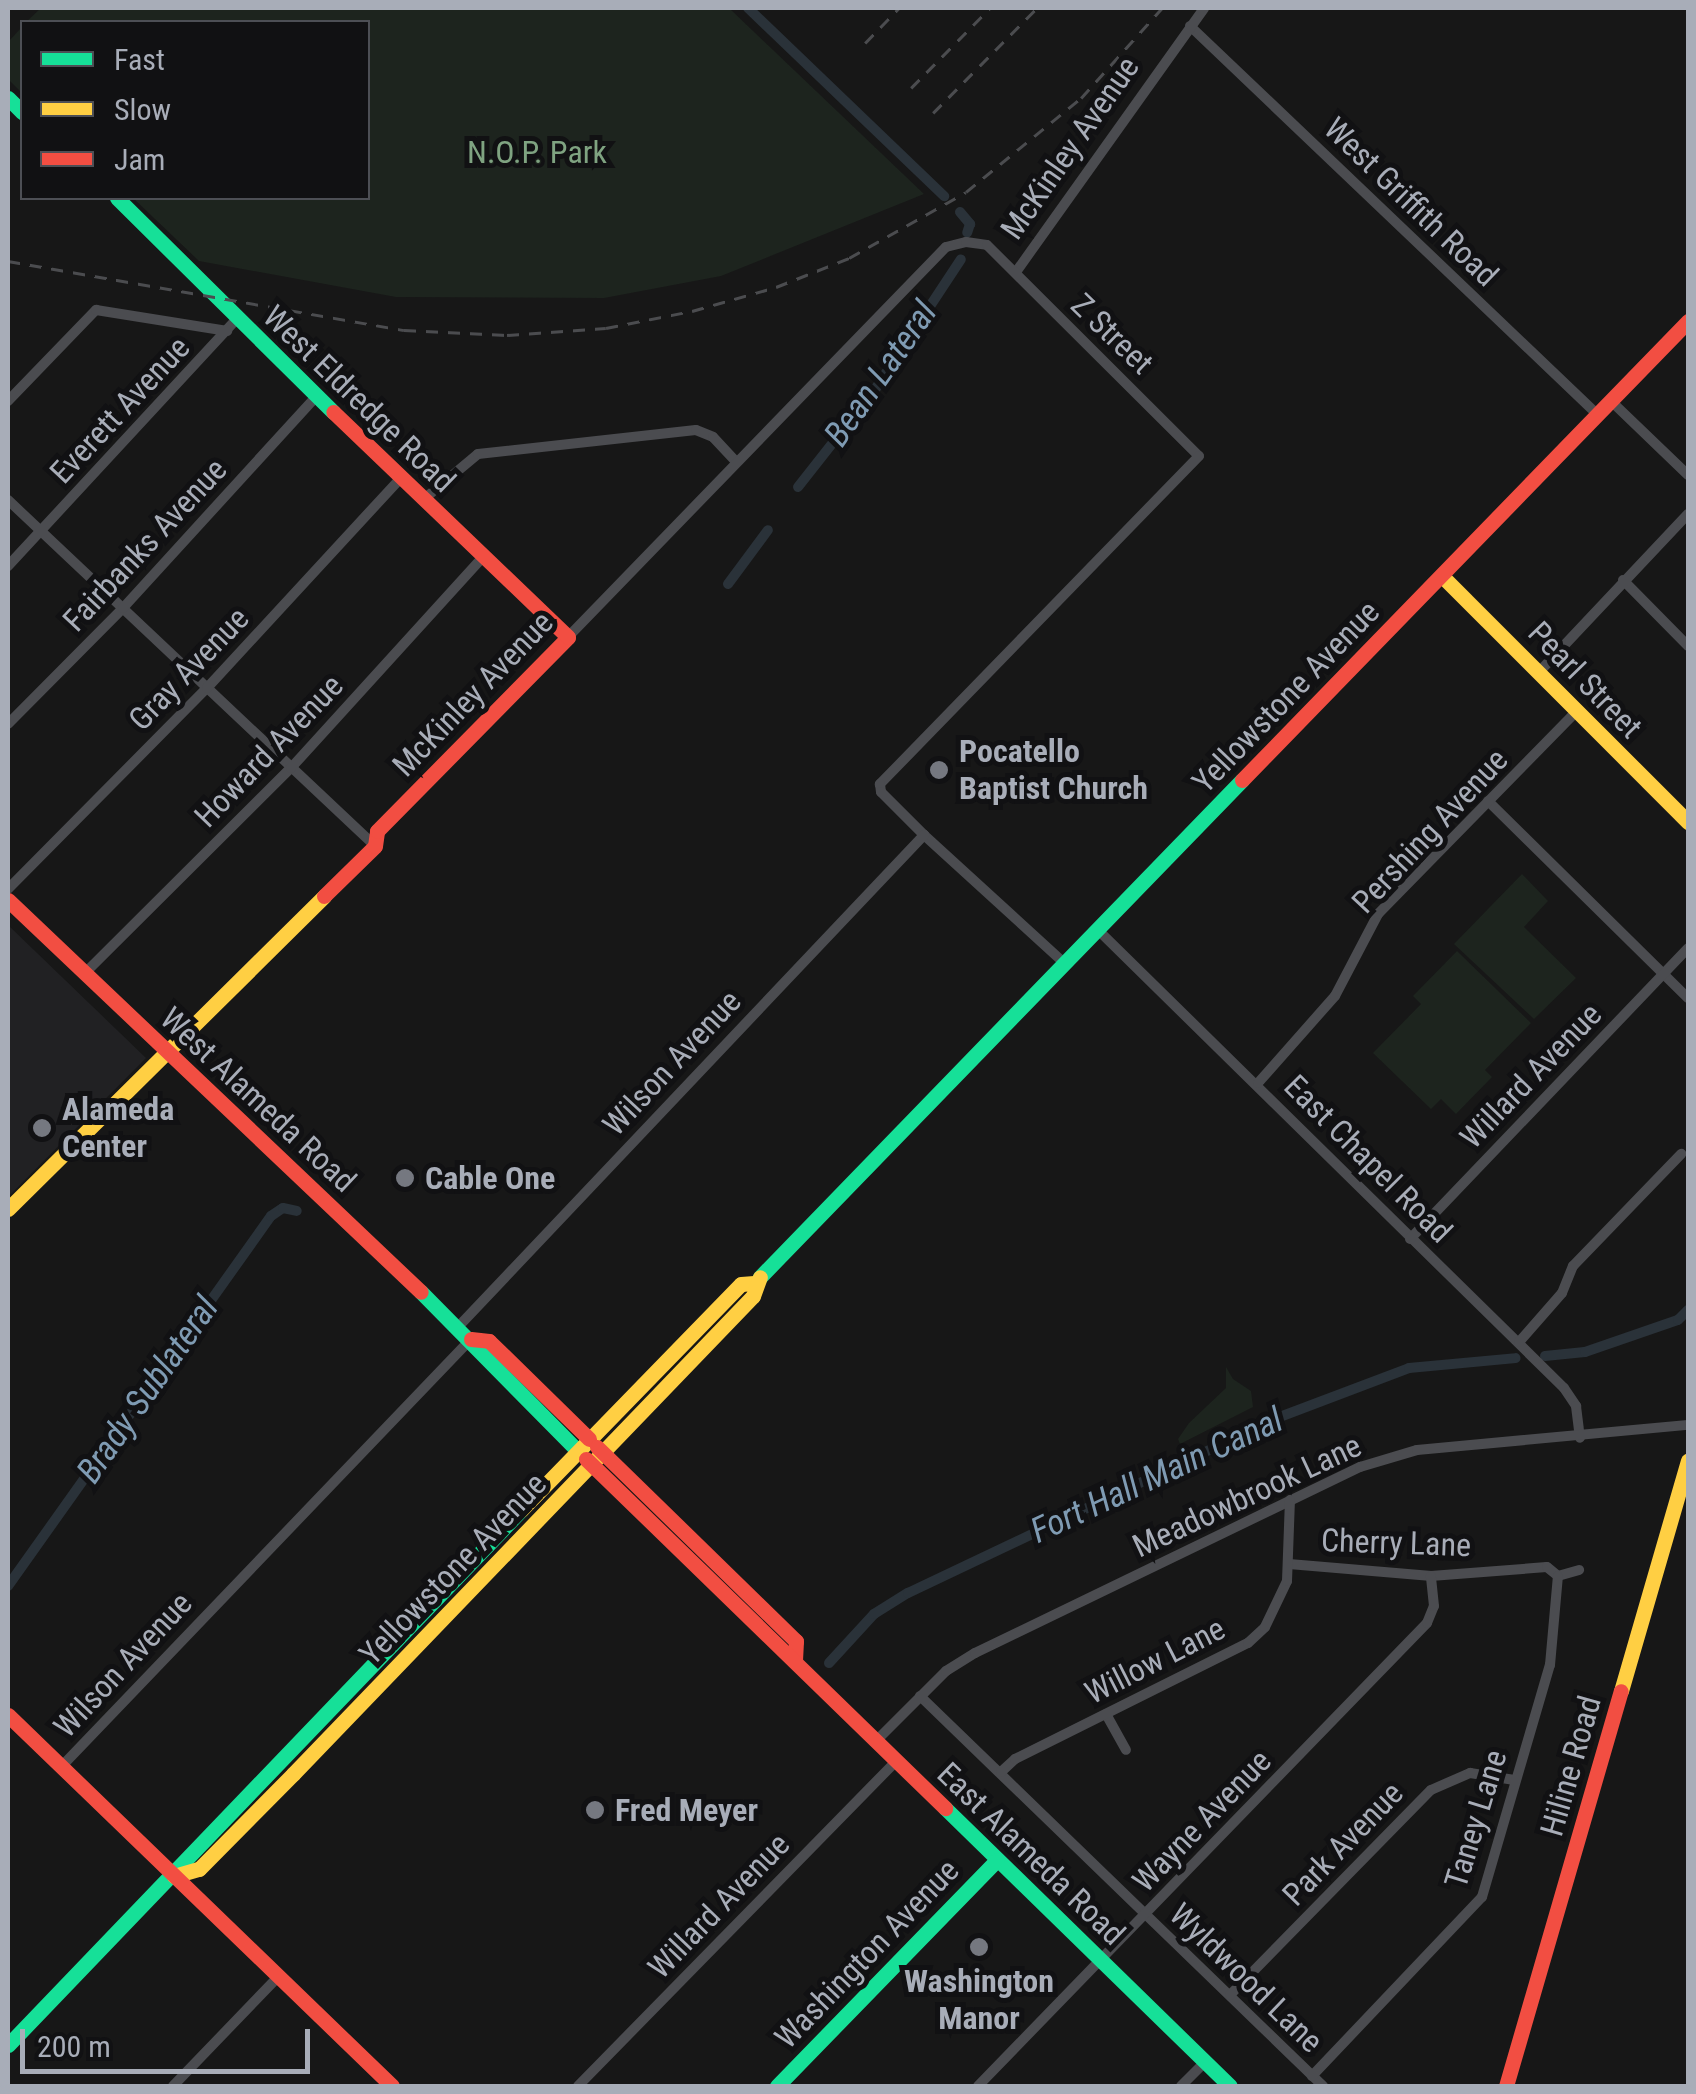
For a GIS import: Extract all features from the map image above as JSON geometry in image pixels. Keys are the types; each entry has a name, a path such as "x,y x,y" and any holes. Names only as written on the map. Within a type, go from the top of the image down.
{"main road":[{"name":"West Eldredge Road","path":"119,200 232,326 316,397 568,637"},
{"name":"Yellowstone Avenue","path":"174,1876 199,1869 753,1296 754,1283 1688,321"},
{"name":"Pearl Street","path":"1442,576 1688,822"},
{"name":"McKinley Avenue","path":"8,1208 375,846 377,831 568,637"},
{"name":"West Alameda Road","path":"8,900 458,1327 472,1339 489,1342 597,1458"},
{"name":"Yellowstone Avenue","path":"8,2046 174,1876 184,1857 740,1284 754,1283"},
{"name":"East Alameda Road","path":"597,1458 794,1661 1230,2086"},
{"name":"Hiline Road","path":"1506,2086 1688,1462"},
{"path":"8,1714 385,2084"},
{"name":"Washington Avenue","path":"777,2086 996,1860"}],"street":[{"name":"McKinley Avenue","path":"1016,272 1204,8"},
{"name":"West Griffith Road","path":"1190,26 1597,414"},
{"name":"McKinley Avenue","path":"568,637 946,247 966,242 991,248"},
{"name":"Z Street","path":"924,835 887,798 880,784 1199,456 991,248"},
{"path":"8,401 96,310 232,326"},
{"name":"Everett Avenue","path":"8,566 232,326"},
{"name":"Fairbanks Avenue","path":"8,724 123,608 316,397"},
{"path":"1611,401 1688,475"},
{"path":"424,498 478,454 696,430 713,437 736,462"},
{"name":"Gray Avenue","path":"8,888 207,688 401,478"},
{"path":"8,500 375,846"},
{"path":"1540,670 1688,514"},
{"name":"Howard Avenue","path":"84,974 291,768 484,556"},
{"path":"1624,580 1688,646"},
{"name":"Pershing Avenue","path":"1258,1083 1335,996 1378,914 1575,713"},
{"path":"1488,801 1688,998"},
{"path":"924,835 1064,964"},
{"name":"Wilson Avenue","path":"458,1327 924,835"},
{"name":"East Chapel Road","path":"1098,930 1519,1342 1576,1406 1580,1438"},
{"name":"Willard Avenue","path":"1410,1239 1688,948"},
{"path":"1519,1342 1562,1294 1572,1266 1681,1154"},
{"name":"Wilson Avenue","path":"61,1767 472,1339"},
{"name":"Meadowbrook Lane","path":"876,1741 946,1671 975,1653 1360,1466 1417,1450 1688,1426"},
{"name":"Willow Lane","path":"1001,1772 1015,1758 1248,1642 1280,1603 1289,1564 1290,1500"},
{"name":"Cherry Lane","path":"1289,1564 1430,1576 1547,1567 1558,1576"},
{"path":"1558,1576 1578,1570"},
{"name":"Wayne Avenue","path":"978,2086 1427,1623 1434,1606 1430,1576"},
{"name":"Taney Lane","path":"1312,2076 1482,1897 1550,1665 1558,1576"},
{"name":"Wyldwood Lane","path":"920,1696 1322,2086"},
{"path":"1106,1714 1126,1750"},
{"name":"Willard Avenue","path":"578,2086 896,1761"},
{"name":"Park Avenue","path":"1230,1995 1431,1790 1470,1773 1514,1780"},
{"path":"172,2086 278,1978"},
{"path":"1181,2086 1205,2062"}],"shaded area":[{"name":"Alameda Center","path":"8,925 146,1058 8,1197"}],"green space":[{"name":"N.O.P. Park","path":"41,8 729,8 924,194 721,276 604,298 396,297 199,261 135,200 370,200 370,20 28,20"},
{"path":"20,29 20,91 8,79 8,42"},
{"path":"1522,874 1548,901 1524,927 1576,978 1534,1019 1454,944"},
{"path":"1457,951 1531,1023 1485,1070 1492,1077 1456,1114 1441,1099 1431,1109 1373,1053 1421,1004 1413,996"},
{"path":"1226,1367 1233,1379 1251,1391 1253,1407 1180,1444 1178,1439 1189,1423 1226,1388"}],"waterway":[{"name":"Bean Lateral","path":"748,8 944,196"},
{"name":"Bean Lateral","path":"960,212 970,224 967,233"},
{"name":"Bean Lateral","path":"798,487 876,388 961,259"},
{"name":"Bean Lateral","path":"728,584 768,530"},
{"name":"Brady Sublateral","path":"8,1586 271,1216 283,1208 297,1211"},
{"name":"Fort Hall Main Canal","path":"1545,1356 1585,1352 1678,1320 1688,1310"},
{"name":"Fort Hall Main Canal","path":"829,1663 874,1614 908,1593 1277,1418 1409,1368 1516,1358"}],"railway":[{"path":"865,43 899,8"},
{"path":"911,88 990,8"},
{"path":"933,113 1037,8"},
{"path":"8,261 404,330 507,335 606,328 692,311 776,287 849,258 966,192 1081,98 1162,8"}],"traffic: fast":[{"path":"8,98 20,110"},
{"path":"119,200 333,412"},
{"path":"760,1277 1242,780"},
{"path":"421,1292 578,1451"},
{"path":"8,2045 521,1510"},
{"path":"945,1808 1230,2086"},
{"path":"777,2086 997,1860"}],"traffic: slow":[{"path":"1442,576 1688,822"},
{"path":"8,1209 324,896"},
{"path":"174,1876 199,1869 293,1774 753,1296 760,1277"},
{"path":"521,1510 741,1284 754,1283"},
{"path":"1621,1691 1688,1461"}],"traffic: jam":[{"path":"1242,780 1688,321"},
{"path":"324,896 375,846 377,831 568,637 333,412"},
{"path":"8,900 421,1292"},
{"path":"471,1339 489,1341 589,1439"},
{"path":"597,1447 796,1641 795,1661"},
{"path":"586,1459 945,1808"},
{"path":"1506,2086 1621,1691"},
{"path":"8,1715 392,2086"}],"place":[{"name":"Pocatello Baptist Church","path":"939,770"},
{"name":"Alameda Center","path":"42,1128"},
{"name":"Cable One","path":"405,1178"},
{"name":"Fred Meyer","path":"595,1810"},
{"name":"Washington Manor","path":"979,1947"}]}
